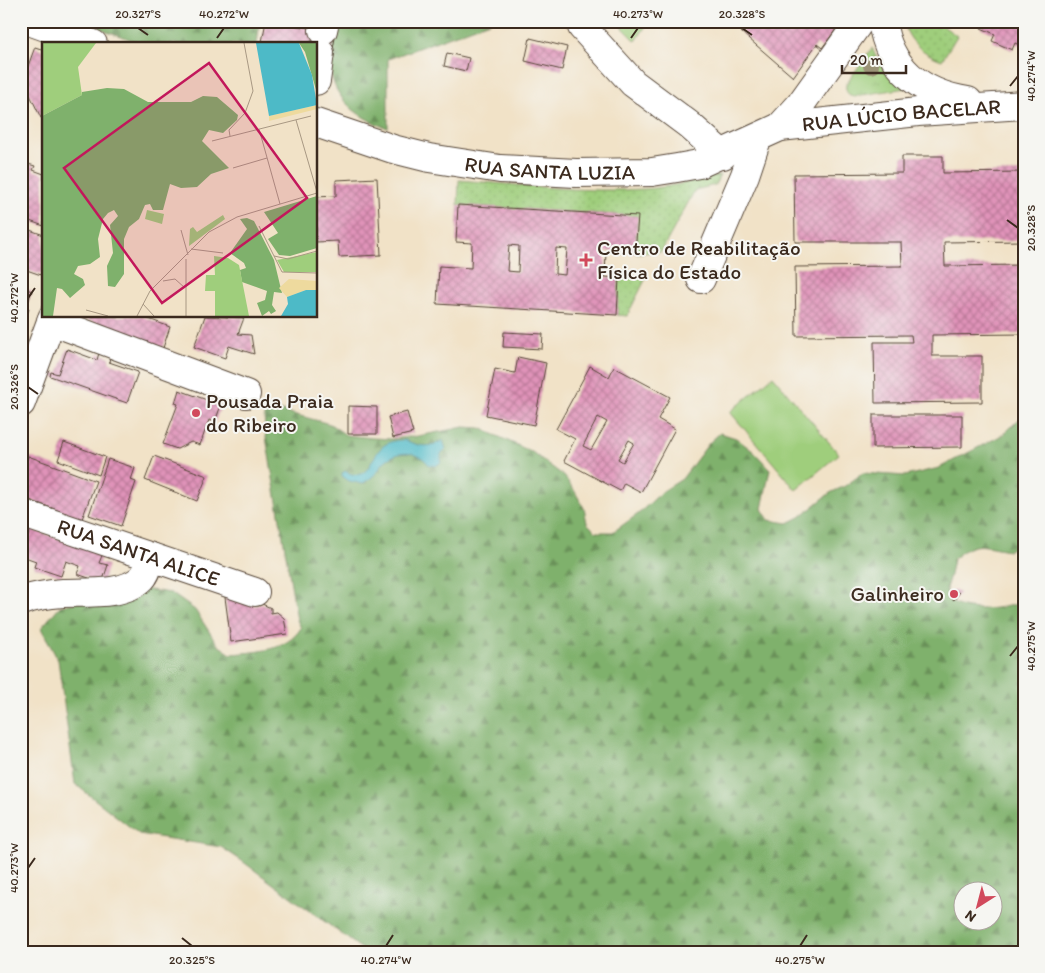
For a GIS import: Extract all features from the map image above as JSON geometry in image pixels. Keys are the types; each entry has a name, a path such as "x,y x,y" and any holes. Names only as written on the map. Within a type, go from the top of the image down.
{"street":[{"path":"29,21 87,42"},
{"path":"701,279 745,175 769,133 800,105 860,21"},
{"path":"882,21 887,44 894,58 902,69 923,87 949,98 997,105"},
{"path":"582,27 634,83 688,124 723,155"},
{"path":"318,68 323,35"},
{"name":"RUA LÚCIO BACELAR","path":"769,133 918,112 997,105 1024,105"},
{"name":"RUA SANTA LUZIA","path":"318,124 402,152 446,161 500,169 576,173 652,172 700,164 769,133"},
{"path":"21,403 52,319 246,394"},
{"name":"RUA SANTA ALICE","path":"21,513 255,592"},
{"path":"21,601 51,594 94,593 114,590 134,584 144,576 152,557"}],"green space":[{"path":"79,21 260,21 257,42 137,42"},
{"path":"338,21 492,21 388,59 388,128 369,120 351,108 343,100 333,82 331,65"},
{"path":"616,21 649,21 636,41"},
{"path":"903,21 936,21 957,36 942,60 928,54 917,46 909,35"},
{"path":"872,48 886,71 906,88 856,96 848,93 846,84"},
{"path":"720,175 715,185 695,190 661,252 635,253 637,216 458,205 459,180 552,188 622,190 664,187"},
{"path":"619,278 646,278 627,316 617,315"},
{"path":"773,376 839,454 796,490 730,412"},
{"path":"267,407 330,424 346,435 373,438 392,439 464,427 480,428 532,452 564,476 584,508 587,523 596,532 613,532 638,514 663,491 682,479 709,443 720,433 736,438 754,452 770,469 762,509 769,520 788,523 800,517 830,493 845,486 863,473 905,476 939,468 1004,434 1024,414 1024,541 1009,550 973,546 961,553 953,559 946,588 952,602 967,608 997,608 1024,602 1024,952 366,952 221,847 139,834 75,784 58,660 41,628 60,606 138,589 171,593 195,610 218,645 231,654 270,649 295,636 301,628 297,620 264,416"}],"water":[{"path":"405,440 429,446 443,440 446,449 441,454 441,462 436,466 429,465 420,457 408,453 389,458 375,474 362,484 349,481 342,476 342,473 345,471 353,474 364,472 387,443"}],"building":[{"path":"266,21 336,32 332,55 318,45 318,42 262,42"},
{"path":"740,21 842,21 822,48 817,44 793,77 741,32 746,26"},
{"path":"984,21 1024,21 1024,47 1015,43 1012,50 992,41 995,34 981,28"},
{"path":"530,38 567,47 562,70 525,61"},
{"path":"35,47 42,49 41,118 30,95 21,92 21,85"},
{"path":"447,53 469,58 466,71 444,66"},
{"path":"902,156 943,156 943,173 1024,172 1024,241 944,242 945,266 1024,265 1024,334 932,335 932,356 982,356 982,402 875,403 874,342 912,342 911,335 796,336 795,267 902,266 901,242 795,242 794,174 902,173"},
{"path":"21,162 35,166 33,170 42,173 42,225 21,218"},
{"path":"377,178 381,255 339,257 338,241 318,242 318,197 336,196 336,180"},
{"name":"Centro de Reabilitação Física do Estado","path":"458,205 638,216 635,253 606,251 605,277 619,278 617,315 437,304 439,266 471,268 472,243 456,242","holes":["509,245 519,246 518,272 507,271","556,248 567,249 565,275 555,274"]},
{"path":"21,227 42,234 42,272 41,275 21,268"},
{"path":"21,287 32,291 26,308 29,309 21,329"},
{"path":"82,318 146,318 170,327 163,348"},
{"path":"204,318 244,318 238,334 251,335 254,354 229,346 225,358 194,347"},
{"path":"504,332 543,334 542,349 503,347"},
{"path":"67,349 97,360 99,353 110,357 109,362 138,372 127,403 50,376 51,372 58,374"},
{"path":"518,357 546,363 534,425 486,415 495,369 515,373"},
{"path":"590,366 609,377 614,367 670,397 658,419 675,429 641,492 624,483 620,491 564,461 575,439 556,429","holes":["598,417 607,422 591,450 583,446","629,440 634,443 623,462 618,459"]},
{"name":"Pousada Praia do Ribeiro","path":"179,390 221,405 215,422 209,420 200,445 191,442 177,449 163,444 178,404 175,403"},
{"path":"348,406 377,407 377,434 348,434"},
{"path":"407,412 413,433 393,438 388,417"},
{"path":"873,415 962,415 962,447 873,448"},
{"path":"64,442 105,457 99,475 58,460"},
{"path":"28,456 96,481 82,519 21,497 21,476"},
{"path":"154,456 207,476 197,501 145,480"},
{"path":"108,459 135,468 131,480 136,482 121,526 89,515"},
{"path":"30,529 103,553 99,563 108,565 100,589 87,584 89,578 77,574 80,566 66,561 61,576 34,567 36,561 22,556"},
{"name":"Galinheiro","path":"954,589 959,593 954,600 949,596"},
{"path":"224,590 253,601 254,606 262,604 271,608 271,613 277,612 284,618 287,634 231,642"}],"place":[{"name":"Centro de Reabilitação Física do Estado","path":"586,260"},
{"name":"Pousada Praia do Ribeiro","path":"196,413"},
{"name":"Galinheiro","path":"954,594"}]}
